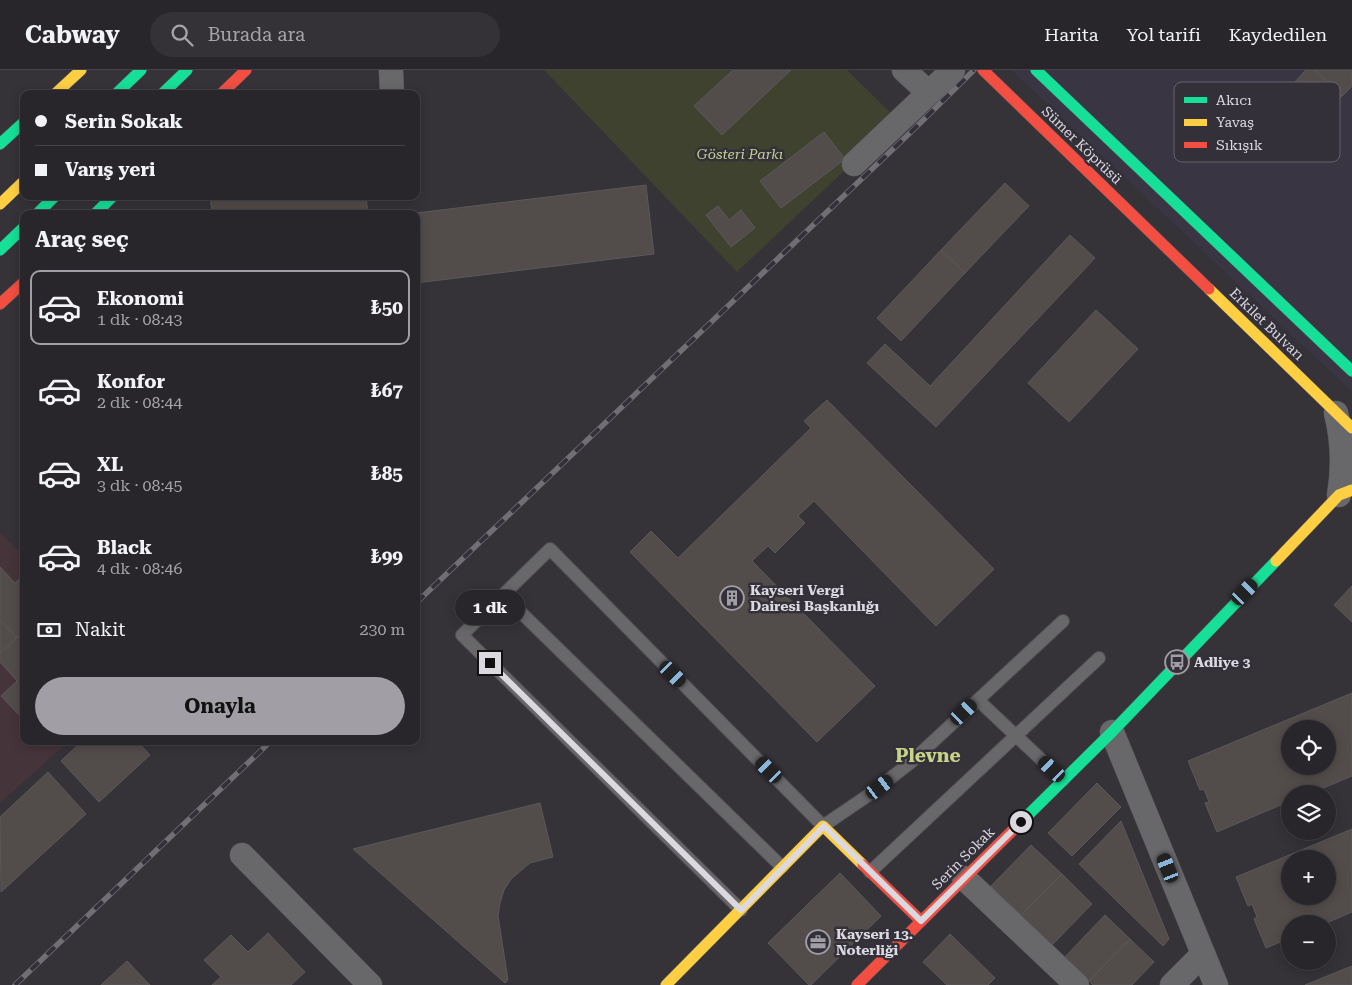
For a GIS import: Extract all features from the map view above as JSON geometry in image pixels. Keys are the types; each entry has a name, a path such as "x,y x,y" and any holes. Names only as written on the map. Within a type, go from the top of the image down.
{"main road":[{"path":"59,90 80,70"},
{"path":"120,90 141,70"},
{"path":"166,90 187,70"},
{"path":"225,90 246,70"},
{"name":"Sümer Köprüsü","path":"983,70 1161,242"},
{"name":"Sümer Köprüsü","path":"1036,70 1191,216"},
{"path":"0,144 20,126"},
{"path":"0,204 20,185"},
{"path":"41,210 51,200"},
{"path":"99,210 109,200"},
{"name":"Erkilet Bulvarı","path":"1191,216 1352,371"},
{"path":"0,250 20,231"},
{"name":"Erkilet Bulvarı","path":"1161,242 1344,420"},
{"path":"0,304 20,286"},
{"name":"Serin Sokak","path":"857,985 1112,732 1345,492"},
{"path":"666,985 824,826 921,921"}],"street":[{"path":"391,70 392,90"},
{"path":"904,70 929,93"},
{"path":"854,164 953,70"},
{"path":"1344,420 1341,435 1345,492"},
{"path":"1112,732 1216,985"},
{"path":"242,855 370,985"},
{"path":"964,878 1077,985"},
{"path":"1172,985 1203,954"}],"lane":[{"path":"741,910 462,635 550,549 824,826 910,763 1063,620"},
{"path":"503,595 782,868"},
{"path":"870,872 1099,658"},
{"path":"978,700 1063,780"}],"shaded area":[{"path":"1011,70 1352,70 1352,392"},
{"path":"0,532 20,553 20,745 65,745 0,803"}],"green space":[{"name":"Gösteri Parkı","path":"544,70 847,70 898,120 737,272"}],"building":[{"path":"733,70 791,70 722,135 694,106"},
{"path":"1306,70 1315,70 1327,82 1295,82"},
{"path":"1315,70 1352,70 1352,86 1342,96 1340,94 1340,82 1327,82"},
{"path":"824,132 845,159 781,208 760,181"},
{"path":"1005,183 1029,206 965,273 941,250"},
{"path":"646,185 654,254 420,283 420,213"},
{"path":"210,200 366,200 368,210 212,210"},
{"path":"718,206 729,220 741,210 755,228 731,247 706,215"},
{"path":"1070,235 1095,258 936,427 867,363 885,344 930,386"},
{"path":"941,250 965,273 901,341 877,318"},
{"path":"1096,310 1138,349 1069,422 1028,383"},
{"name":"Kayseri Vergi Dairesi Başkanlığı","path":"827,400 994,569 936,626 814,501 798,516 805,523 775,553 768,546 752,561 875,686 817,742 630,552 651,531 678,558 811,428 804,421"},
{"path":"0,567 15,583 20,579 20,635 17,638 0,620"},
{"path":"1352,586 1352,622 1334,605"},
{"path":"0,620 17,638 0,653"},
{"path":"20,635 20,716 1,696 17,681 0,662 0,653"},
{"path":"1352,693 1352,776 1330,785 1281,785 1281,805 1217,832 1205,803 1209,802 1204,789 1200,790 1188,761 1281,722 1281,775 1336,775 1336,720 1287,720"},
{"path":"78,745 141,745 150,755 99,802 61,761"},
{"path":"48,772 86,814 1,892 0,817"},
{"path":"1097,783 1121,807 1072,856 1048,833"},
{"path":"540,803 553,857 530,863 511,879 504,890 498,916 508,980 505,983 353,849"},
{"path":"1121,821 1169,939 1163,946 1079,864"},
{"path":"1352,829 1352,912 1336,919 1336,915 1281,915 1281,942 1266,948 1254,919 1257,917 1252,904 1248,906 1236,877 1281,858 1281,905 1336,905 1336,850 1301,850 1325,840 1336,840 1336,836"},
{"path":"1031,845 1062,874 1021,915 991,886"},
{"path":"840,873 881,916 809,985 768,943"},
{"path":"1062,874 1092,904 1052,945 1021,915"},
{"path":"1105,915 1130,939 1089,981 1064,958"},
{"path":"268,933 305,972 291,985 212,985 221,977 204,960 231,935 248,952"},
{"path":"950,934 995,978 988,985 947,985 923,962"},
{"path":"1130,939 1154,962 1132,985 1093,985 1089,981"},
{"path":"127,961 150,985 101,985"},
{"path":"1352,966 1352,985 1305,985"}],"railway":[{"path":"420,599 974,70"},
{"path":"15,985 267,745"}],"traffic: fast":[{"path":"120,90 141,70"},
{"path":"166,90 187,70"},
{"path":"1036,70 1352,371"},
{"path":"0,144 20,126"},
{"path":"41,210 51,200"},
{"path":"99,210 109,200"},
{"path":"0,250 20,231"},
{"path":"1020,823 1112,732 1276,561"}],"traffic: slow":[{"path":"59,90 81,70"},
{"path":"0,204 20,185"},
{"path":"1209,289 1352,428"},
{"path":"1276,561 1339,495 1352,490"},
{"path":"666,985 823,826 863,865"}],"traffic: jam":[{"path":"225,90 246,70"},
{"path":"983,70 1209,289"},
{"path":"0,304 20,286"},
{"path":"857,985 1020,823"},
{"path":"863,865 921,921"}],"place":[{"name":"Kayseri Vergi Dairesi Başkanlığı","path":"732,598"},
{"name":"Adliye 3","path":"1177,662"},
{"name":"Kayseri 13. Noterliği","path":"818,942"}],"district":[{"name":"Plevne","path":"928,755"}],"route":[{"path":"490,663 741,910 824,826 921,921 1021,822"}]}
